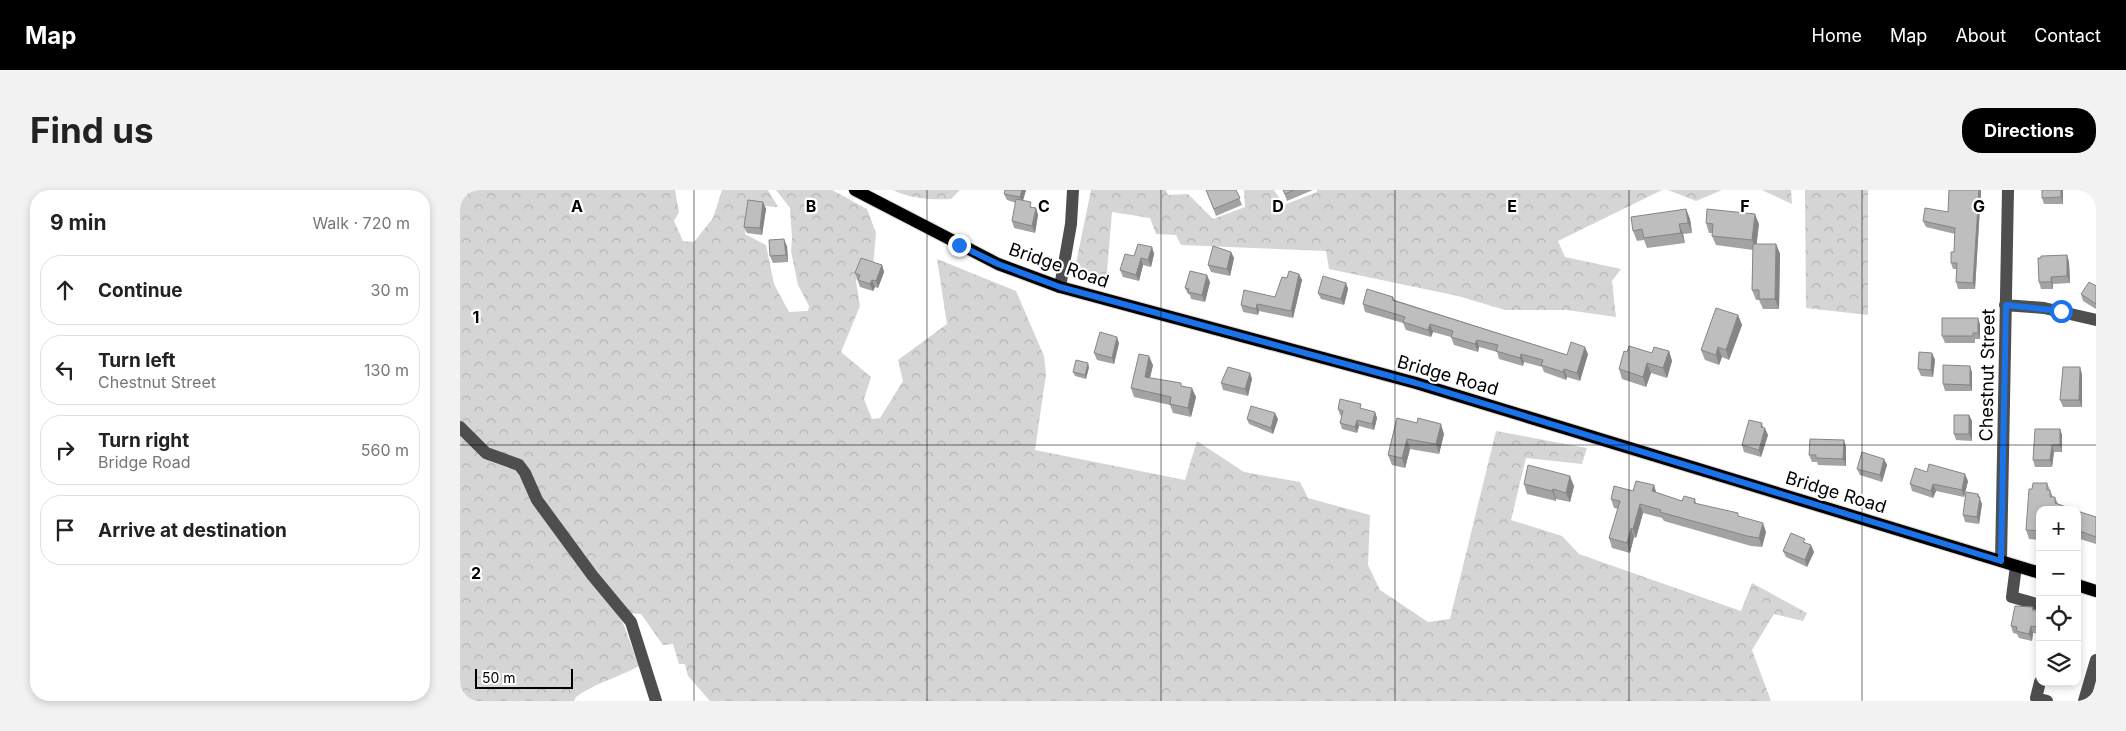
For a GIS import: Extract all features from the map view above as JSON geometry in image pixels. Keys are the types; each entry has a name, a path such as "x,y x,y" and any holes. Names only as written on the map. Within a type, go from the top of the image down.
{"main road":[{"name":"Bridge Road","path":"855,190 998,264 1060,287 1416,383 2036,572"},
{"path":"2081,586 2096,590"}],"street":[{"path":"1060,287 1071,224 1073,190"},
{"name":"Chestnut Street","path":"2001,561 2008,190"},
{"path":"2006,305 2044,308 2096,320"},
{"path":"460,428 486,453 519,465 525,473 537,500 592,574 631,622 656,701"},
{"path":"2016,566 2012,596 2036,604"},
{"path":"2084,701 2096,660"},
{"path":"2039,700 2040,686"}],"green space":[{"path":"460,190 675,190 679,212 674,221 683,241 694,242 713,218 722,190 768,190 778,207 749,205 745,234 766,245 774,284 789,312 808,311 809,306 798,285 791,251 790,208 776,190 832,190 867,209 876,233 873,266 862,263 856,281 860,306 841,352 871,377 864,399 872,419 880,418 903,381 898,360 947,324 937,259 1016,291 1044,356 1046,374 1035,450 1185,480 1197,441 1244,472 1300,482 1308,498 1370,515 1368,565 1380,590 1428,622 1450,619 1496,431 1587,448 1582,464 1526,458 1511,520 1562,536 1579,554 1741,611 1752,583 1807,613 1803,621 1774,614 1752,650 1771,701 710,701 688,676 685,664 679,664 673,644 663,645 641,614 626,613 537,494 530,476 488,451 460,421"},
{"path":"893,190 960,190 951,199 936,199 914,197"},
{"path":"1091,190 1166,190 1168,195 1188,194 1213,219 1245,207 1244,190 1274,190 1284,205 1317,192 1317,190 1662,190 1558,241 1565,257 1621,269 1612,281 1616,317 1567,310 1505,310 1458,296 1329,269 1326,251 1181,245 1176,235 1156,234 1150,218 1112,212 1106,283 1074,273"},
{"path":"1668,190 1722,190 1696,201"},
{"path":"1762,190 1791,190 1792,204"},
{"path":"1805,190 1868,190 1868,315 1806,308"},
{"path":"460,434 515,470 620,615 639,666 592,688 576,697 574,701 460,701"}],"building":[{"path":"1005,190 1022,190 1020,197 1004,194"},
{"path":"1206,190 1236,190 1240,198 1214,209"},
{"path":"1283,190 1294,190 1285,194"},
{"path":"1949,190 1979,190 1973,283 1956,282 1957,263 1951,263 1951,252 1954,252 1955,228 1923,221 1925,208 1948,212"},
{"path":"2042,190 2061,190 2061,197 2042,198"},
{"path":"1016,199 1031,202 1030,207 1036,208 1032,226 1012,221"},
{"path":"748,200 763,202 760,228 744,227"},
{"path":"1686,209 1688,223 1679,224 1681,233 1644,238 1642,229 1633,231 1631,217"},
{"path":"1707,209 1755,214 1752,240 1712,236 1713,224 1706,223"},
{"path":"784,239 786,255 770,256 769,240"},
{"path":"1138,244 1152,247 1148,260 1141,258 1136,275 1120,270 1125,254 1134,256"},
{"path":"1753,244 1776,244 1775,299 1759,299 1759,290 1752,290"},
{"path":"1213,246 1231,252 1227,269 1208,265"},
{"path":"2067,255 2067,276 2051,277 2051,282 2039,282 2038,258 2041,258 2041,256"},
{"path":"861,258 882,265 876,281 872,280 870,284 858,280 860,275 855,273"},
{"path":"1190,271 1207,275 1202,295 1188,292 1189,289 1185,288"},
{"path":"1289,271 1299,274 1291,311 1257,304 1256,309 1241,305 1244,290 1275,297 1282,277 1287,278"},
{"path":"1323,276 1346,283 1341,299 1318,293"},
{"path":"2089,282 2096,286 2096,304 2081,294"},
{"path":"1367,289 1393,297 1392,300 1567,355 1571,342 1585,347 1577,373 1564,369 1563,372 1541,365 1543,360 1521,354 1520,358 1496,351 1498,345 1477,340 1475,344 1451,337 1453,331 1430,324 1428,330 1403,322 1405,317 1363,304"},
{"path":"1716,308 1738,315 1726,350 1718,347 1716,355 1701,350"},
{"path":"1942,318 1978,318 1978,333 1973,333 1973,336 1942,336"},
{"path":"1100,332 1117,337 1112,358 1094,353"},
{"path":"1629,346 1652,353 1654,347 1669,351 1663,368 1647,363 1643,377 1619,369 1624,351 1627,352"},
{"path":"1919,352 1932,353 1931,370 1918,369"},
{"path":"1139,354 1149,356 1145,377 1181,383 1181,386 1192,388 1188,408 1170,404 1171,397 1131,388"},
{"path":"1076,360 1088,363 1085,375 1073,372"},
{"path":"1943,365 1970,366 1970,385 1943,384"},
{"path":"1228,367 1250,373 1245,389 1221,383"},
{"path":"2063,367 2080,367 2079,400 2060,400"},
{"path":"1340,399 1361,404 1360,408 1375,412 1372,424 1357,420 1355,427 1340,423 1343,411 1338,409"},
{"path":"1251,406 1275,413 1271,428 1247,419"},
{"path":"1954,415 1969,415 1969,434 1954,434"},
{"path":"1397,418 1417,423 1418,418 1441,424 1436,444 1407,439 1402,458 1388,455"},
{"path":"1749,420 1762,423 1761,427 1765,428 1759,450 1742,445"},
{"path":"2035,429 2060,429 2060,445 2052,445 2050,460 2033,460"},
{"path":"1810,439 1844,440 1843,459 1816,458 1816,455 1809,455"},
{"path":"1862,452 1884,459 1880,475 1857,469"},
{"path":"1929,464 1965,474 1962,490 1933,484 1931,491 1910,484 1915,468 1927,472"},
{"path":"1528,465 1570,476 1566,493 1524,484"},
{"path":"1636,481 1654,485 1652,491 1682,501 1684,496 1695,499 1694,503 1738,513 1738,516 1763,523 1759,538 1660,512 1661,510 1640,504 1627,543 1609,538 1620,501 1611,499 1614,486 1633,491"},
{"path":"2033,483 2047,483 2050,497 2055,497 2055,503 2064,506 2036,506 2036,531 2026,530 2029,489 2032,489"},
{"path":"1966,492 1978,494 1978,497 1980,497 1977,517 1963,515"},
{"path":"2081,512 2096,517 2096,537 2081,531"},
{"path":"1791,533 1805,539 1803,542 1811,545 1805,560 1783,551"},
{"path":"2015,606 2033,607 2032,610 2036,611 2036,627 2031,626 2029,634 2016,631 2017,627 2011,626"}],"route":[{"path":"959,245 998,264 1060,287 1416,383 2001,561 2006,305 2030,306 2061,311"}]}
